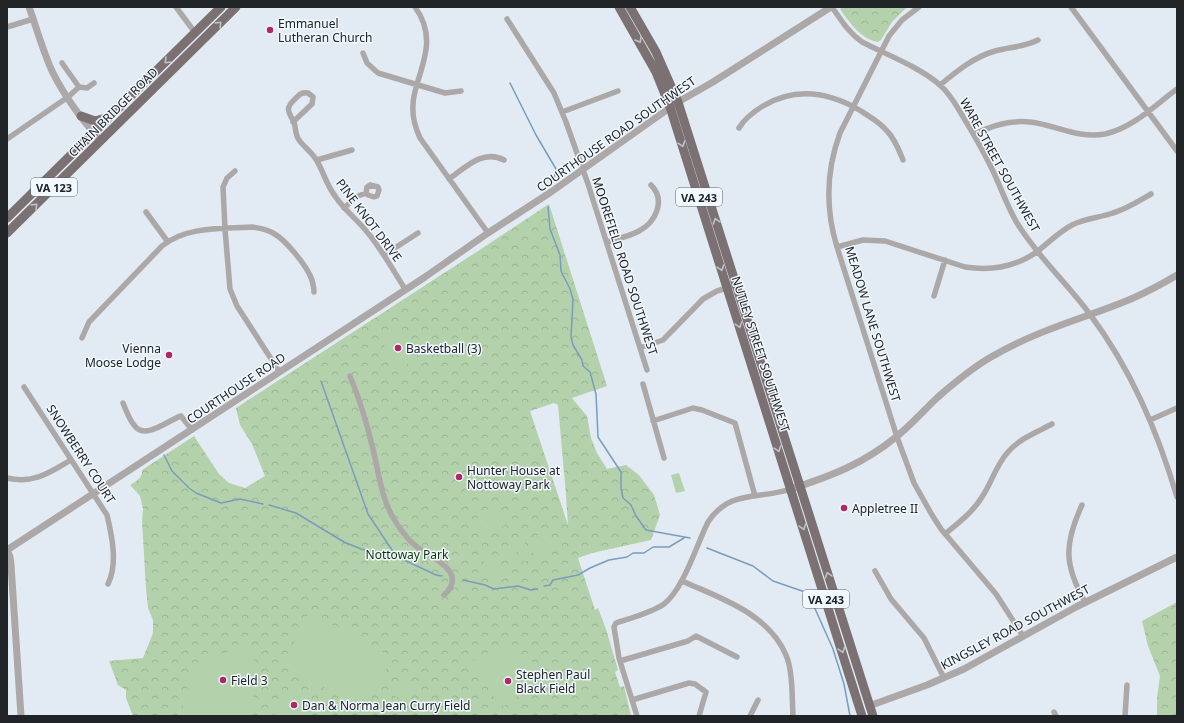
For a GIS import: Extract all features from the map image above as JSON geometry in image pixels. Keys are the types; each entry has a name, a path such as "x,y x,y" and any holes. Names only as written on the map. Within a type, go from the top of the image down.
{"main road":[{"name":"CHAIN BRIDGE ROAD","path":"7,218 221,7"},
{"name":"CHAIN BRIDGE ROAD","path":"7,233 236,7"},
{"name":"NUTLEY STREET SOUTHWEST","path":"619,7 656,72 670,107 732,286"},
{"name":"NUTLEY STREET SOUTHWEST","path":"630,7 656,52 678,102 861,712"},
{"path":"81,116 95,121 110,117"},
{"name":"NUTLEY STREET SOUTHWEST","path":"795,488 873,716"}],"street":[{"path":"29,7 48,63 54,75 81,116 100,141"},
{"path":"176,7 201,42"},
{"path":"415,7 423,20 427,36 426,53 413,105 416,130 420,138 488,233"},
{"name":"COURTHOUSE ROAD SOUTHWEST","path":"476,242 536,202 670,107 713,82 831,7"},
{"name":"WARE STREET SOUTHWEST","path":"831,7 854,36 880,52 920,72 940,85 953,100 974,134 1017,222 1037,251 1090,314 1125,369 1146,407 1167,463 1177,497"},
{"name":"MEADOW LANE SOUTHWEST","path":"919,7 902,20 895,28 880,52 853,106 835,147 829,175 828,203 830,218 837,247 897,437 914,483 932,515 945,534 996,594 1023,636"},
{"path":"1071,7 1177,152"},
{"path":"7,28 33,19"},
{"name":"MOOREFIELD ROAD SOUTHWEST","path":"507,19 554,92 562,112 583,169 647,370"},
{"path":"940,85 962,67 984,55 1004,49 1026,45 1038,40"},
{"path":"363,53 367,63 374,71 445,93 460,91"},
{"path":"62,63 80,87 87,88 94,83"},
{"path":"7,139 80,87"},
{"path":"974,134 1000,124 1021,121 1040,124 1076,134 1096,135 1110,132 1124,127 1147,112 1177,89"},
{"path":"562,112 618,90"},
{"name":"PINE KNOT DRIVE","path":"294,122 299,119 312,104 313,97 308,93 302,93 292,102 288,111 294,122 297,136 317,160 328,186 344,208 368,232 405,289"},
{"path":"739,128 747,117 770,102 790,95 810,93 820,94 853,106 875,120 888,132 903,160"},
{"path":"317,160 352,150"},
{"path":"449,179 482,157 494,156 504,160"},
{"path":"235,171 227,178 223,187 229,281 232,296 279,371"},
{"path":"607,242 636,233 651,221 655,215 659,202 657,192 651,185"},
{"path":"344,208 358,196 366,192"},
{"path":"837,247 863,240 885,241 975,268 1006,267 1022,261 1063,230 1072,225 1122,210 1151,194"},
{"path":"146,212 168,242"},
{"path":"82,338 89,322 168,242 175,237 192,232 259,228 273,233 287,244 309,275 313,282 314,292"},
{"path":"384,255 418,233"},
{"name":"COURTHOUSE ROAD","path":"7,550 192,430 476,242"},
{"path":"934,296 945,260"},
{"path":"637,716 620,661 614,627 616,623 656,609 664,604 674,594 682,581 702,534 712,515 718,509 737,498 772,494 795,488 846,469 868,458 897,437 938,397 989,358 1033,335 1132,298 1177,275"},
{"path":"640,348 663,340 703,299 717,291 732,286"},
{"path":"350,376 366,422 382,489 390,512 400,529 413,544 448,568 452,576 452,582 444,595"},
{"path":"642,384 664,458"},
{"name":"SNOWBERRY COURT","path":"24,387 107,515 113,565 108,584"},
{"path":"123,403 134,426 140,430 146,432 153,430 181,416 192,430"},
{"path":"653,421 693,408 735,423 755,496"},
{"path":"1150,420 1177,408"},
{"path":"945,534 969,514 976,506 987,490 996,468 1008,451 1024,439 1052,424"},
{"path":"7,478 23,480 38,478 71,460"},
{"path":"1082,505 1070,533 1069,555 1073,577 1085,602"},
{"path":"7,550 11,566 22,716"},
{"name":"KINGSLEY ROAD SOUTHWEST","path":"861,712 869,706 901,696 970,666 1085,602 1177,557"},
{"path":"875,571 890,599 924,638 944,678"},
{"path":"682,581 750,613 778,642 786,656 790,676 793,716"},
{"path":"620,661 688,641 696,636 737,657"},
{"path":"632,700 689,682 695,684 706,692 699,716"},
{"path":"1125,716 1127,685"},
{"path":"750,716 758,700"}],"green space":[{"path":"843,7 907,7 892,22 881,40 878,42 866,37 856,29 840,9"},
{"name":"Nottoway Park","path":"549,204 607,386 572,398 587,416 591,438 597,453 607,469 626,465 639,475 654,495 660,515 651,540 592,553 578,558 595,610 598,608 606,629 618,670 615,672 620,687 624,686 631,716 133,716 126,698 126,690 118,685 109,661 143,658 153,633 153,620 148,608 146,589 142,521 143,509 140,496 130,485 137,481 142,473 142,470 194,436 219,474 229,483 245,488 265,476 252,444 240,425 236,408","holes":["554,403 558,405 566,495 568,525 530,411"]},
{"name":"Basketball (3)","path":"399,327 416,359 397,369 380,337"},
{"path":"679,473 685,491 676,493 671,475"},
{"path":"496,509 504,526 496,530 488,513"},
{"path":"485,514 494,531 486,535 477,518"},
{"path":"545,531 553,548 545,552 537,535"},
{"path":"534,536 543,553 535,557 527,540"},
{"path":"524,541 532,558 524,562 516,545"},
{"path":"513,546 522,563 514,567 506,550"},
{"path":"491,556 500,574 492,577 483,560"},
{"path":"1177,602 1177,716 1157,716 1157,698 1160,676 1148,646 1142,621"},
{"path":"309,613 393,657 365,709 282,665"},
{"name":"Field 3","path":"242,649 254,649 253,713 251,716 182,716 187,690 198,670 217,656"},
{"name":"Stephen Paul Black Field","path":"500,650 513,652 524,656 539,667 543,672 520,694 504,706 499,705 471,662 485,653"},
{"path":"404,677 414,682 403,701 394,695"},
{"name":"Dan & Norma Jean Curry Field","path":"293,693 302,701 311,716 273,716"}],"waterway":[{"path":"510,83 536,135 556,169 554,179"},
{"path":"548,207 550,229 560,255 561,271 573,299 571,337 573,345 582,360 583,366 590,372 596,394 598,437 621,472 621,488 623,498 631,505 636,516 646,530 690,538"},
{"path":"321,381 368,514 396,556 436,575 442,576"},
{"path":"164,455 172,471 196,493 221,503 240,499 263,504"},
{"path":"269,505 296,513 344,542 361,549 377,553 392,552"},
{"path":"544,586 550,585 553,580 578,575 609,560 627,557 633,553 644,553 653,547 669,547 684,538"},
{"path":"707,548 753,566 773,581 808,593 833,649 844,684 850,716"},
{"path":"463,580 485,585 494,589 518,586 531,590 537,589"}],"place":[{"name":"Emmanuel Lutheran Church","path":"270,30"},
{"name":"Basketball (3)","path":"398,348"},
{"name":"Vienna Moose Lodge","path":"169,355"},
{"name":"Hunter House at Nottoway Park","path":"459,477"},
{"name":"Appletree II","path":"844,508"},
{"name":"Field 3","path":"223,680"},
{"name":"Stephen Paul Black Field","path":"508,681"},
{"name":"Dan & Norma Jean Curry Field","path":"294,705"}]}
